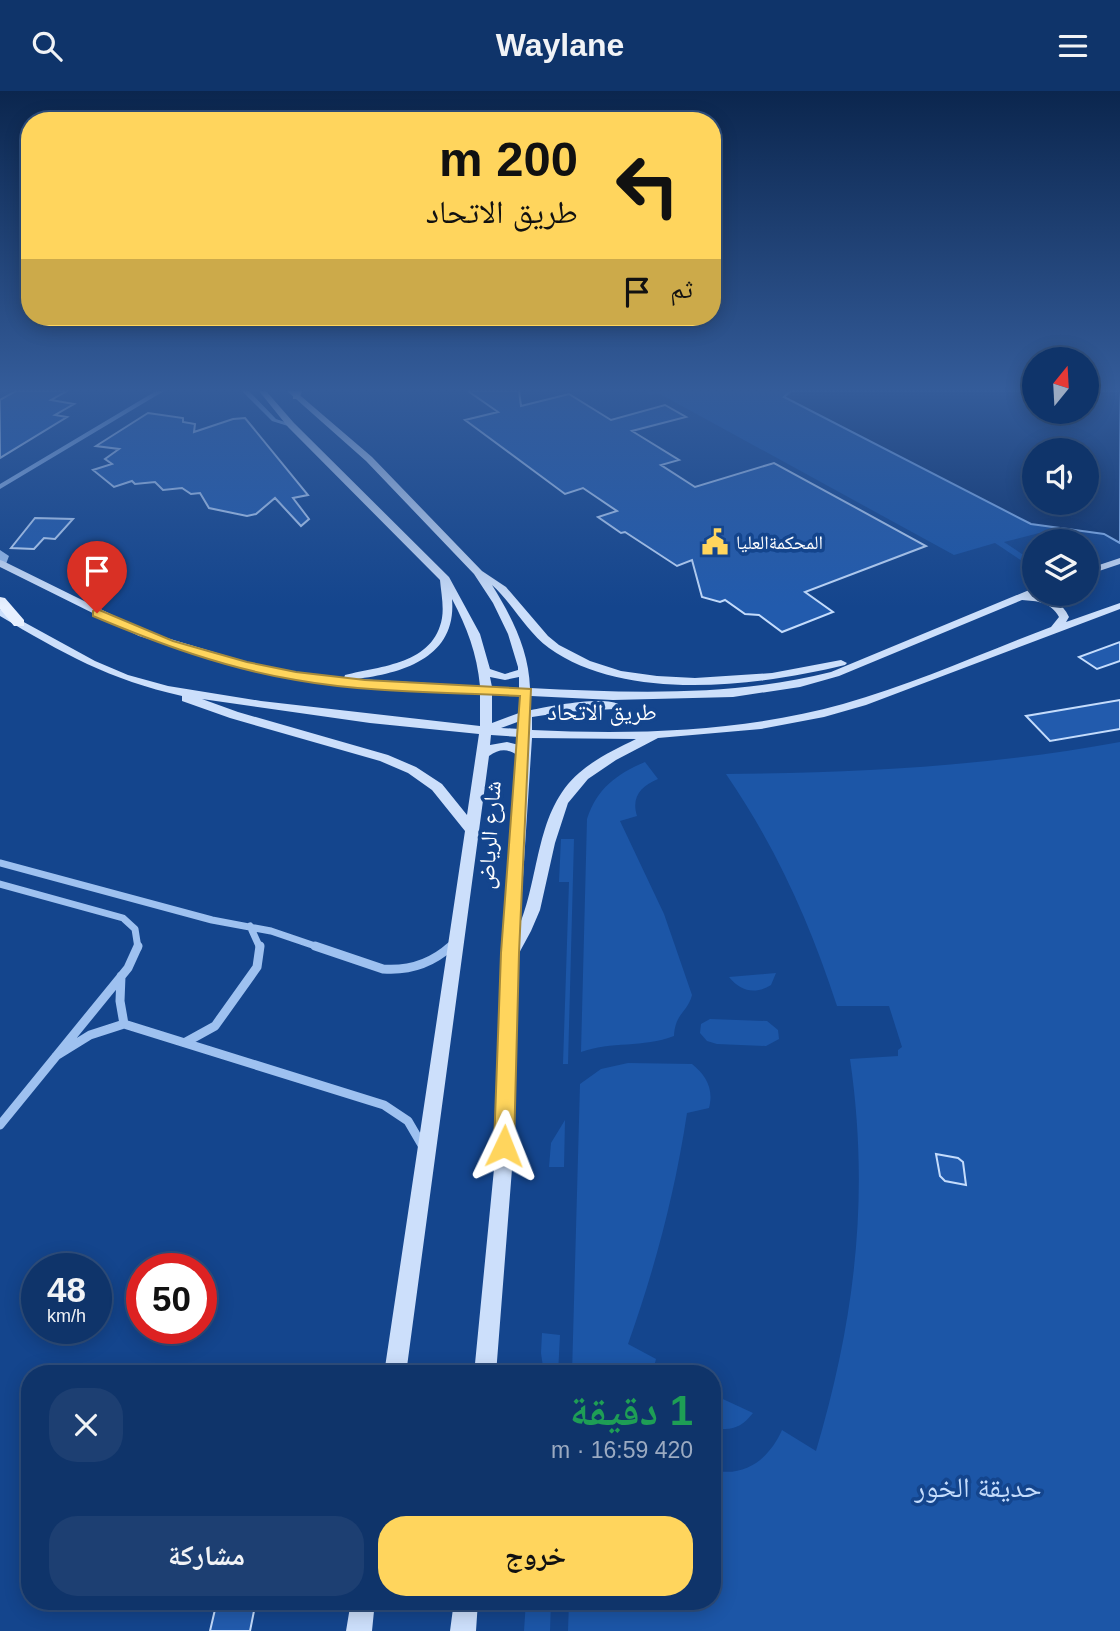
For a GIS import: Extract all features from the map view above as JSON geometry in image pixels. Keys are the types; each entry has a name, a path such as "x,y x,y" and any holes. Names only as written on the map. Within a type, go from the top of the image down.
{"main road":[{"name":"شارع الرياض","path":"329,463 445,579 462,604 478,639 488,690 486,730 470,828 396,1365"},
{"name":"شارع الرياض","path":"373,463 478,572 513,633 524,672 526,732 510,953 503,1169 486,1365"},
{"path":"1099,568 1120,561"},
{"name":"طريق الاتحاد","path":"1,564 117,623 156,639 245,666 314,679 613,697 733,693 800,683 835,674 890,653 1022,596"},
{"path":"478,572 510,595 540,634 552,645 576,659 618,673 692,681 753,677 812,669 890,653"},
{"path":"314,679 360,676 423,656 435,644 447,619 445,579"},
{"path":"1018,597 1037,598 1056,605 1064,617 1056,628"},
{"path":"0,601 19,623"},
{"name":"طريق الاتحاد","path":"0,612 64,651 111,672 155,686 322,713 486,730 575,735 656,734 736,728 826,713 895,692 1056,628 1120,606"},
{"path":"486,672 505,677 524,672"},
{"path":"155,686 234,715 384,758 412,770 437,787 470,828"},
{"path":"486,730 526,714 575,706 695,702 733,693"},
{"path":"510,953 519,941 538,898 552,825 564,800 576,783 592,770 656,734"},
{"path":"481,756 494,747 502,746 510,746 523,753"},
{"path":"359,1631 362,1610"},
{"path":"463,1631 465,1610"}],"street":[{"path":"0,478 26,463"},
{"path":"0,487 40,463"},
{"path":"0,552 5,556 1,564"},
{"path":"0,863 212,920 250,926 397,971 423,966 454,942"},
{"path":"0,884 111,914 133,924 138,933 139,944 136,955 121,976 0,1125"},
{"path":"185,1043 215,1026 257,967 261,952 250,926"},
{"path":"121,976 120,1001 124,1024"},
{"path":"56,1055 90,1035 124,1024 384,1105 412,1124 421,1139 425,1156"}],"green space":[{"path":"786,463 911,463 1030,524 1051,527 1022,529 1022,537 1004,542 1022,554 1022,561 995,543 954,555"},
{"name":"حديقة الخور","path":"1120,742 1120,1631 568,1631 569,1610 721,1610 721,1472 745,1469 763,1458 782,1430 816,1451 841,1353 855,1257 859,1159 850,1059 898,1056 898,1050 902,1047 889,1006 837,1006 790,886 761,829 726,774 924,767"},
{"path":"645,762 658,779 639,793 635,803 637,816 620,821 664,914 692,995 679,1017 674,1036 581,1052 587,819 596,799 609,783"},
{"path":"561,839 574,839 568,1064 563,1064 569,882 559,882"},
{"path":"776,973 771,985 754,991 738,986 729,977"},
{"path":"710,1019 767,1021 778,1030 779,1039 766,1046 717,1044 707,1041 700,1033 701,1024"},
{"path":"628,1063 692,1064 708,1083 709,1108 687,1113 663,1230 628,1344 656,1359 654,1365 572,1365 580,1084 601,1069"},
{"path":"565,1120 564,1167 549,1167 551,1143"},
{"path":"542,1333 560,1335 558,1365 543,1365"},
{"path":"721,1398 753,1413 735,1427 721,1428"},
{"path":"525,1610 551,1610 550,1631 524,1631"}],"shaded area":[{"path":"912,463 1022,463 1022,515 1099,515 1099,463 1120,463 1120,543 1099,533 1099,529 1068,529 1031,524"}],"building":[{"path":"282,463 308,495 293,498 309,519 301,526 275,498 256,514 247,516 209,508 200,493 191,494 182,488 163,490 155,482 135,484 132,481 114,487 93,470 112,464"},
{"path":"523,463 669,463 661,465 695,487 774,463 926,546 805,592 833,612 782,632 759,615 745,614 725,600 720,602 702,597 692,560 677,566 625,532 621,533 598,517 617,511 583,488 565,494"},
{"path":"35,518 73,519 55,539 44,538 34,549 11,548"},
{"path":"1120,642 1120,661 1097,669 1079,657"},
{"path":"1120,700 1120,729 1050,741 1026,716"},
{"path":"936,1154 958,1158 963,1162 966,1185 945,1181 940,1176"},
{"path":"215,1610 254,1610 250,1631 210,1631"}],"place":[{"name":"المحكمةالعليا","path":"715,542"}],"route":[{"path":"97,613 169,644 245,666 296,676 365,684 526,692 526,732 510,953 504,1146"}]}
